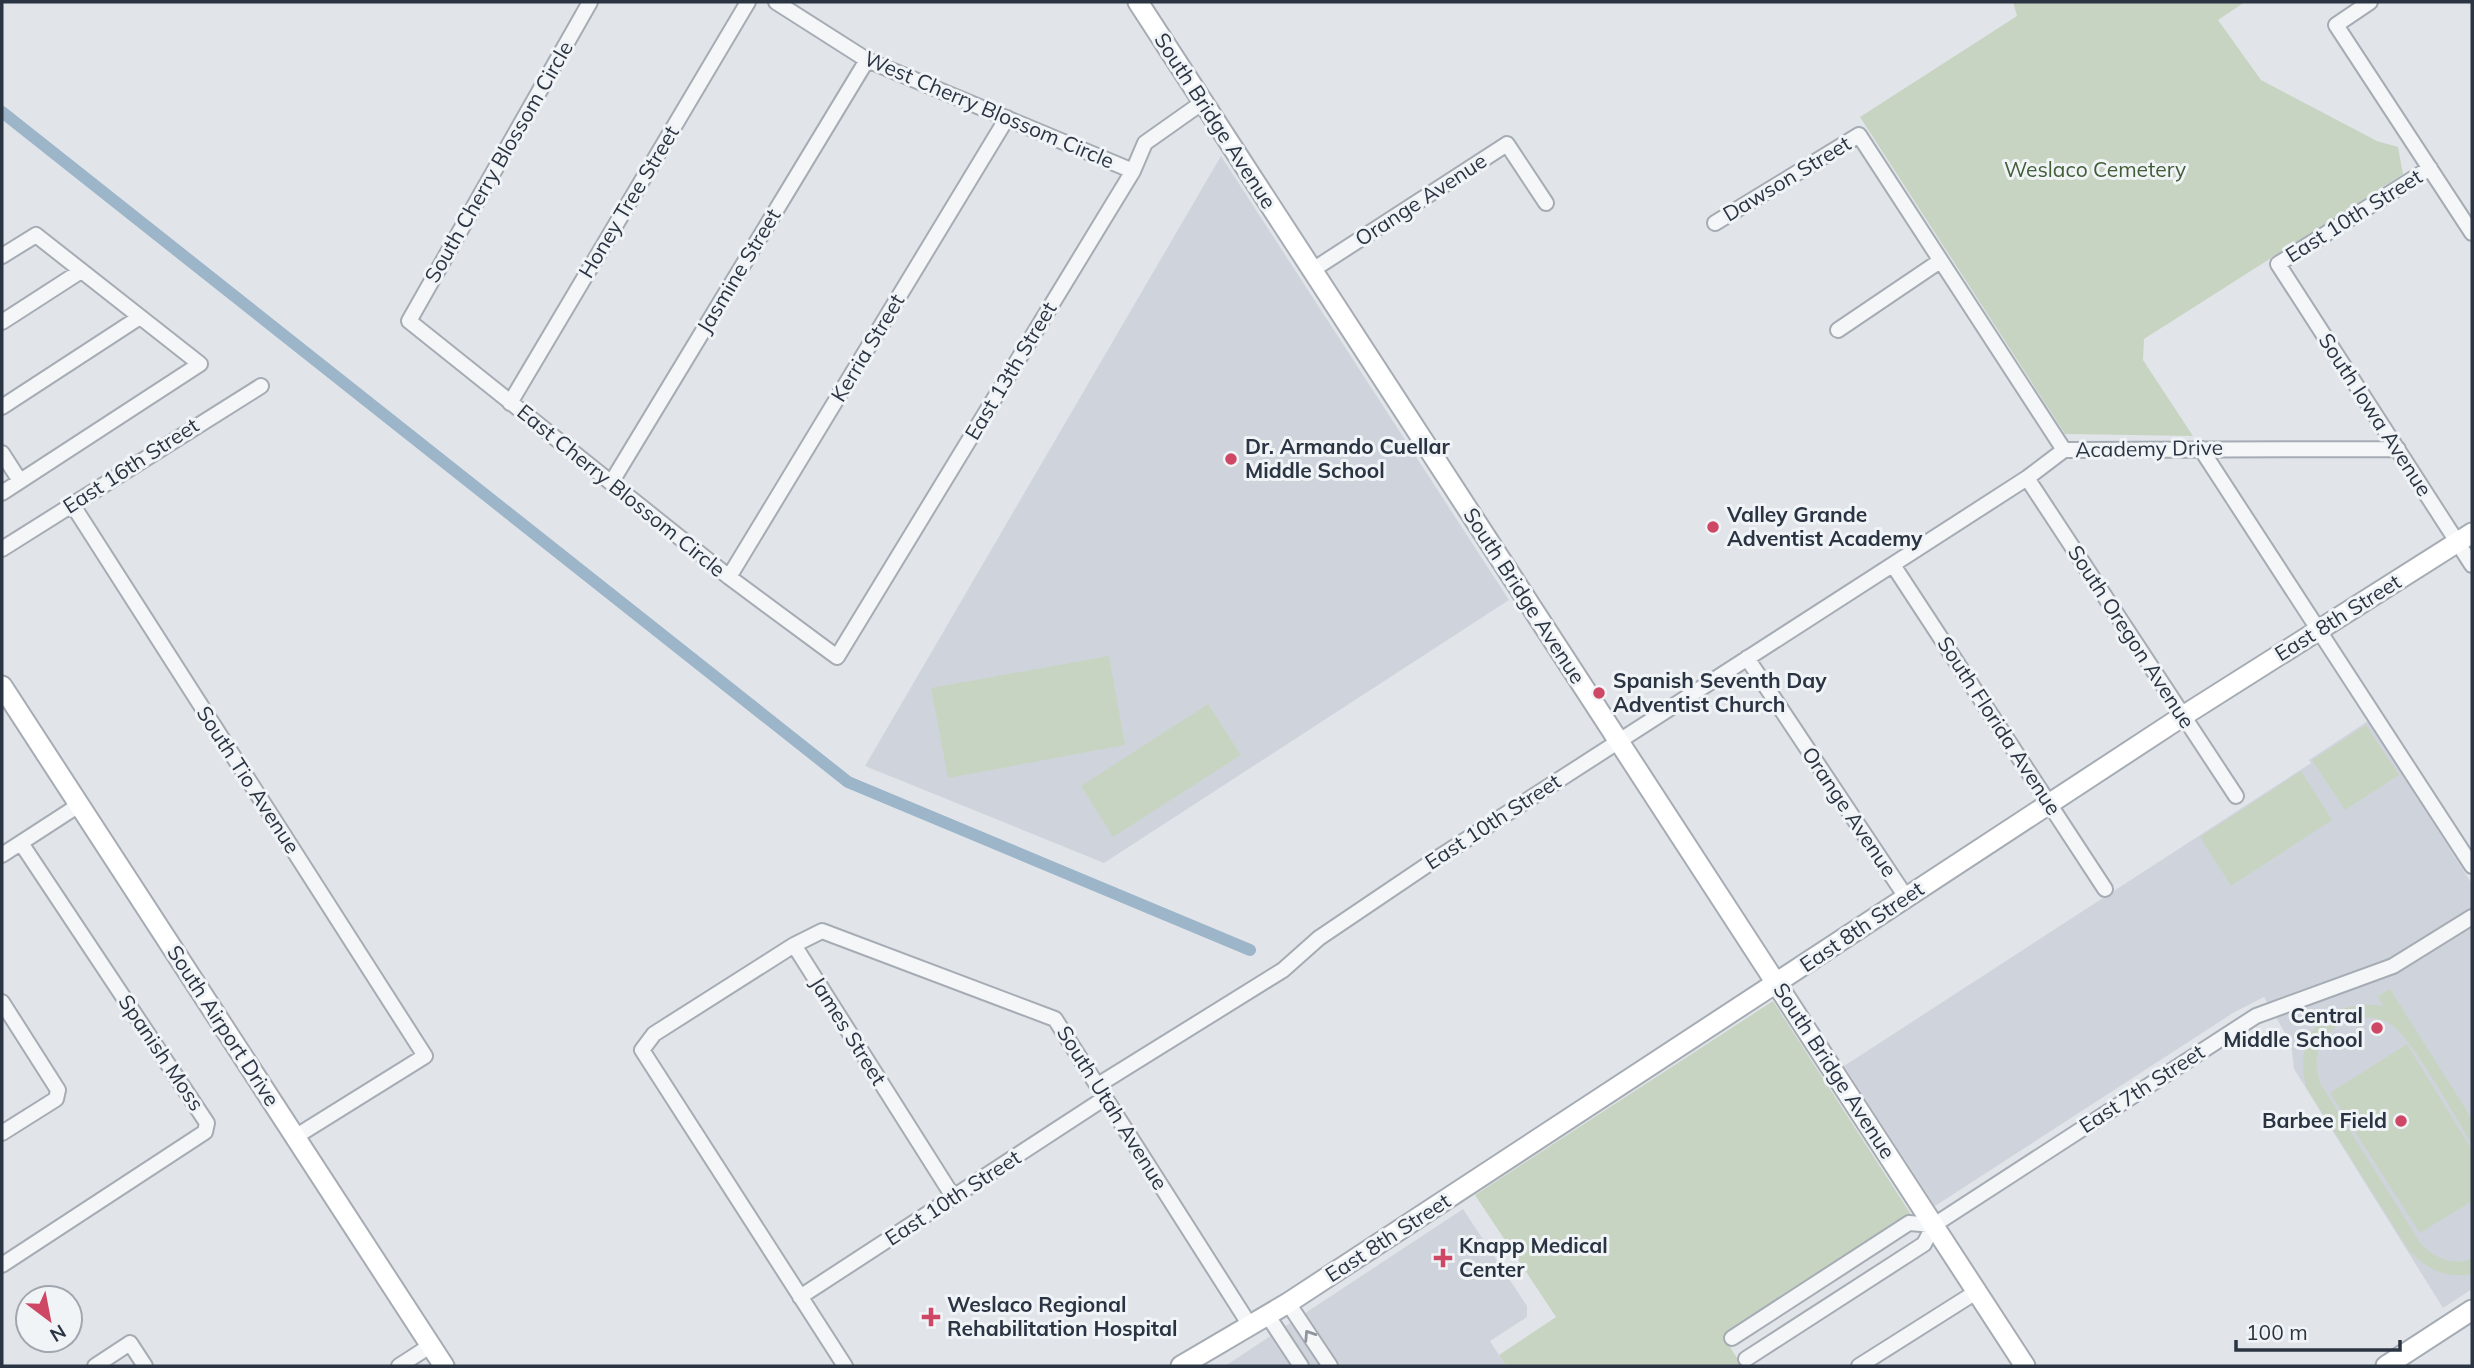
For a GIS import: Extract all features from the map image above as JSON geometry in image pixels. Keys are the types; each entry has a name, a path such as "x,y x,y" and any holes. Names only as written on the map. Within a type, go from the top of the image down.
{"street":[{"name":"South Cherry Blossom Circle","path":"408,321 590,2"},
{"name":"Honey Tree Street","path":"510,402 748,2"},
{"name":"West Cherry Blossom Circle","path":"776,2 867,60 1133,171"},
{"path":"2370,2 2336,25 2472,233"},
{"name":"South Bridge Avenue","path":"1141,3 1311,271 2025,1366"},
{"name":"Jasmine Street","path":"611,483 867,60"},
{"name":"East 13th Street","path":"837,657 1133,171 1145,143 1203,102"},
{"name":"Kerria Street","path":"729,577 1007,118"},
{"name":"Dawson Street","path":"1715,223 1859,135 1940,261"},
{"name":"Orange Avenue","path":"1311,271 1507,144 1546,203"},
{"name":"East 10th Street","path":"2278,264 2430,168"},
{"path":"2,256 36,235 200,364 2,493"},
{"path":"1838,330 1940,261 2064,450"},
{"name":"South Iowa Avenue","path":"2278,264 2398,449 2465,537 2472,565"},
{"path":"2,322 81,271"},
{"path":"2,407 140,317"},
{"name":"East Cherry Blossom Circle","path":"408,321 729,577 837,657"},
{"name":"East 16th Street","path":"2,549 261,386"},
{"path":"2201,449 2472,866"},
{"name":"Academy Drive","path":"1893,565 2027,478 2064,450 2398,449"},
{"path":"2,453 20,481"},
{"name":"South Oregon Avenue","path":"2027,478 2236,796"},
{"name":"South Tio Avenue","path":"72,504 425,1056 295,1138"},
{"name":"East 8th Street","path":"1181,1366 1251,1327 2183,716 2465,537"},
{"name":"East 10th Street","path":"800,1297 954,1198 1102,1092 1283,971 1341,923 1893,565"},
{"name":"South Florida Avenue","path":"1893,565 2105,889"},
{"name":"Orange Avenue","path":"1747,658 1906,897"},
{"name":"South Airport Drive","path":"2,686 444,1366"},
{"path":"2,855 79,805"},
{"name":"Spanish Moss","path":"2,1265 205,1132 207,1123 21,843"},
{"name":"East 7th Street","path":"1746,1359 1924,1244 1934,1225 2256,1016 2393,966 2472,917"},
{"name":"South Utah Avenue","path":"794,945 822,931 1055,1019 1251,1327"},
{"path":"794,945 654,1034 642,1050 845,1366"},
{"name":"James Street","path":"794,945 954,1198"},
{"path":"2,1002 58,1090 55,1099 2,1133"},
{"name":"East 7th Street","path":"1732,1338 1909,1223 1934,1225"},
{"path":"1859,1366 1976,1292"},
{"path":"1288,1303 1330,1366"},
{"path":"2386,1366 2472,1310"},
{"path":"1268,1315 1301,1366"},
{"path":"96,1366 130,1343 145,1366"},
{"path":"399,1366 430,1346"}],"shaded area":[{"name":"Dr. Armando Cuellar Middle School","path":"1221,156 1509,600 1104,863 865,766"},
{"name":"Central Middle School","path":"2368,721 2472,884 2472,1289 2443,1308 2294,1069 2291,1043 2264,997 2233,1013 1935,1206 1844,1066 2311,763 2309,760"},
{"name":"Knapp Medical Center","path":"1463,1209 1527,1306 1527,1317 1490,1341 1506,1366 1225,1366"}],"green space":[{"name":"Weslaco Cemetery","path":"2013,2 2245,2 2218,20 2261,80 2377,141 2398,147 2403,174 2144,339 2143,360 2193,436 2065,434 1860,117 2017,16"},
{"path":"1109,656 1125,745 948,778 931,688"},
{"path":"1208,704 1241,755 1113,837 1081,786"},
{"path":"2366,725 2399,775 2345,810 2312,760"},
{"path":"2301,771 2332,820 2231,886 2200,837"},
{"path":"2390,989 2472,1119 2472,1144 2412,1048 2393,1026 2386,1022 2355,1018 2333,1029 2319,1047 2317,1068 2320,1083 2421,1244 2444,1259 2458,1262 2472,1259 2472,1274 2438,1272 2410,1252 2307,1089 2303,1069 2304,1052 2310,1036 2319,1024 2346,1007 2383,1006 2378,996"},
{"path":"1773,1001 1912,1216 1725,1339 1742,1366 1506,1366 1499,1355 1556,1317 1475,1195"},
{"name":"Barbee Field","path":"2407,1044 2472,1150 2472,1201 2420,1233 2330,1093"}],"waterway":[{"path":"2,112 848,782 1250,950"}],"place":[{"name":"Dr. Armando Cuellar Middle School","path":"1231,459"},
{"name":"Valley Grande Adventist Academy","path":"1713,527"},
{"name":"Spanish Seventh Day Adventist Church","path":"1599,693"},
{"name":"Central Middle School","path":"2377,1028"},
{"name":"Barbee Field","path":"2401,1121"},
{"name":"Knapp Medical Center","path":"1443,1258"},
{"name":"Weslaco Regional Rehabilitation Hospital","path":"931,1317"}]}
